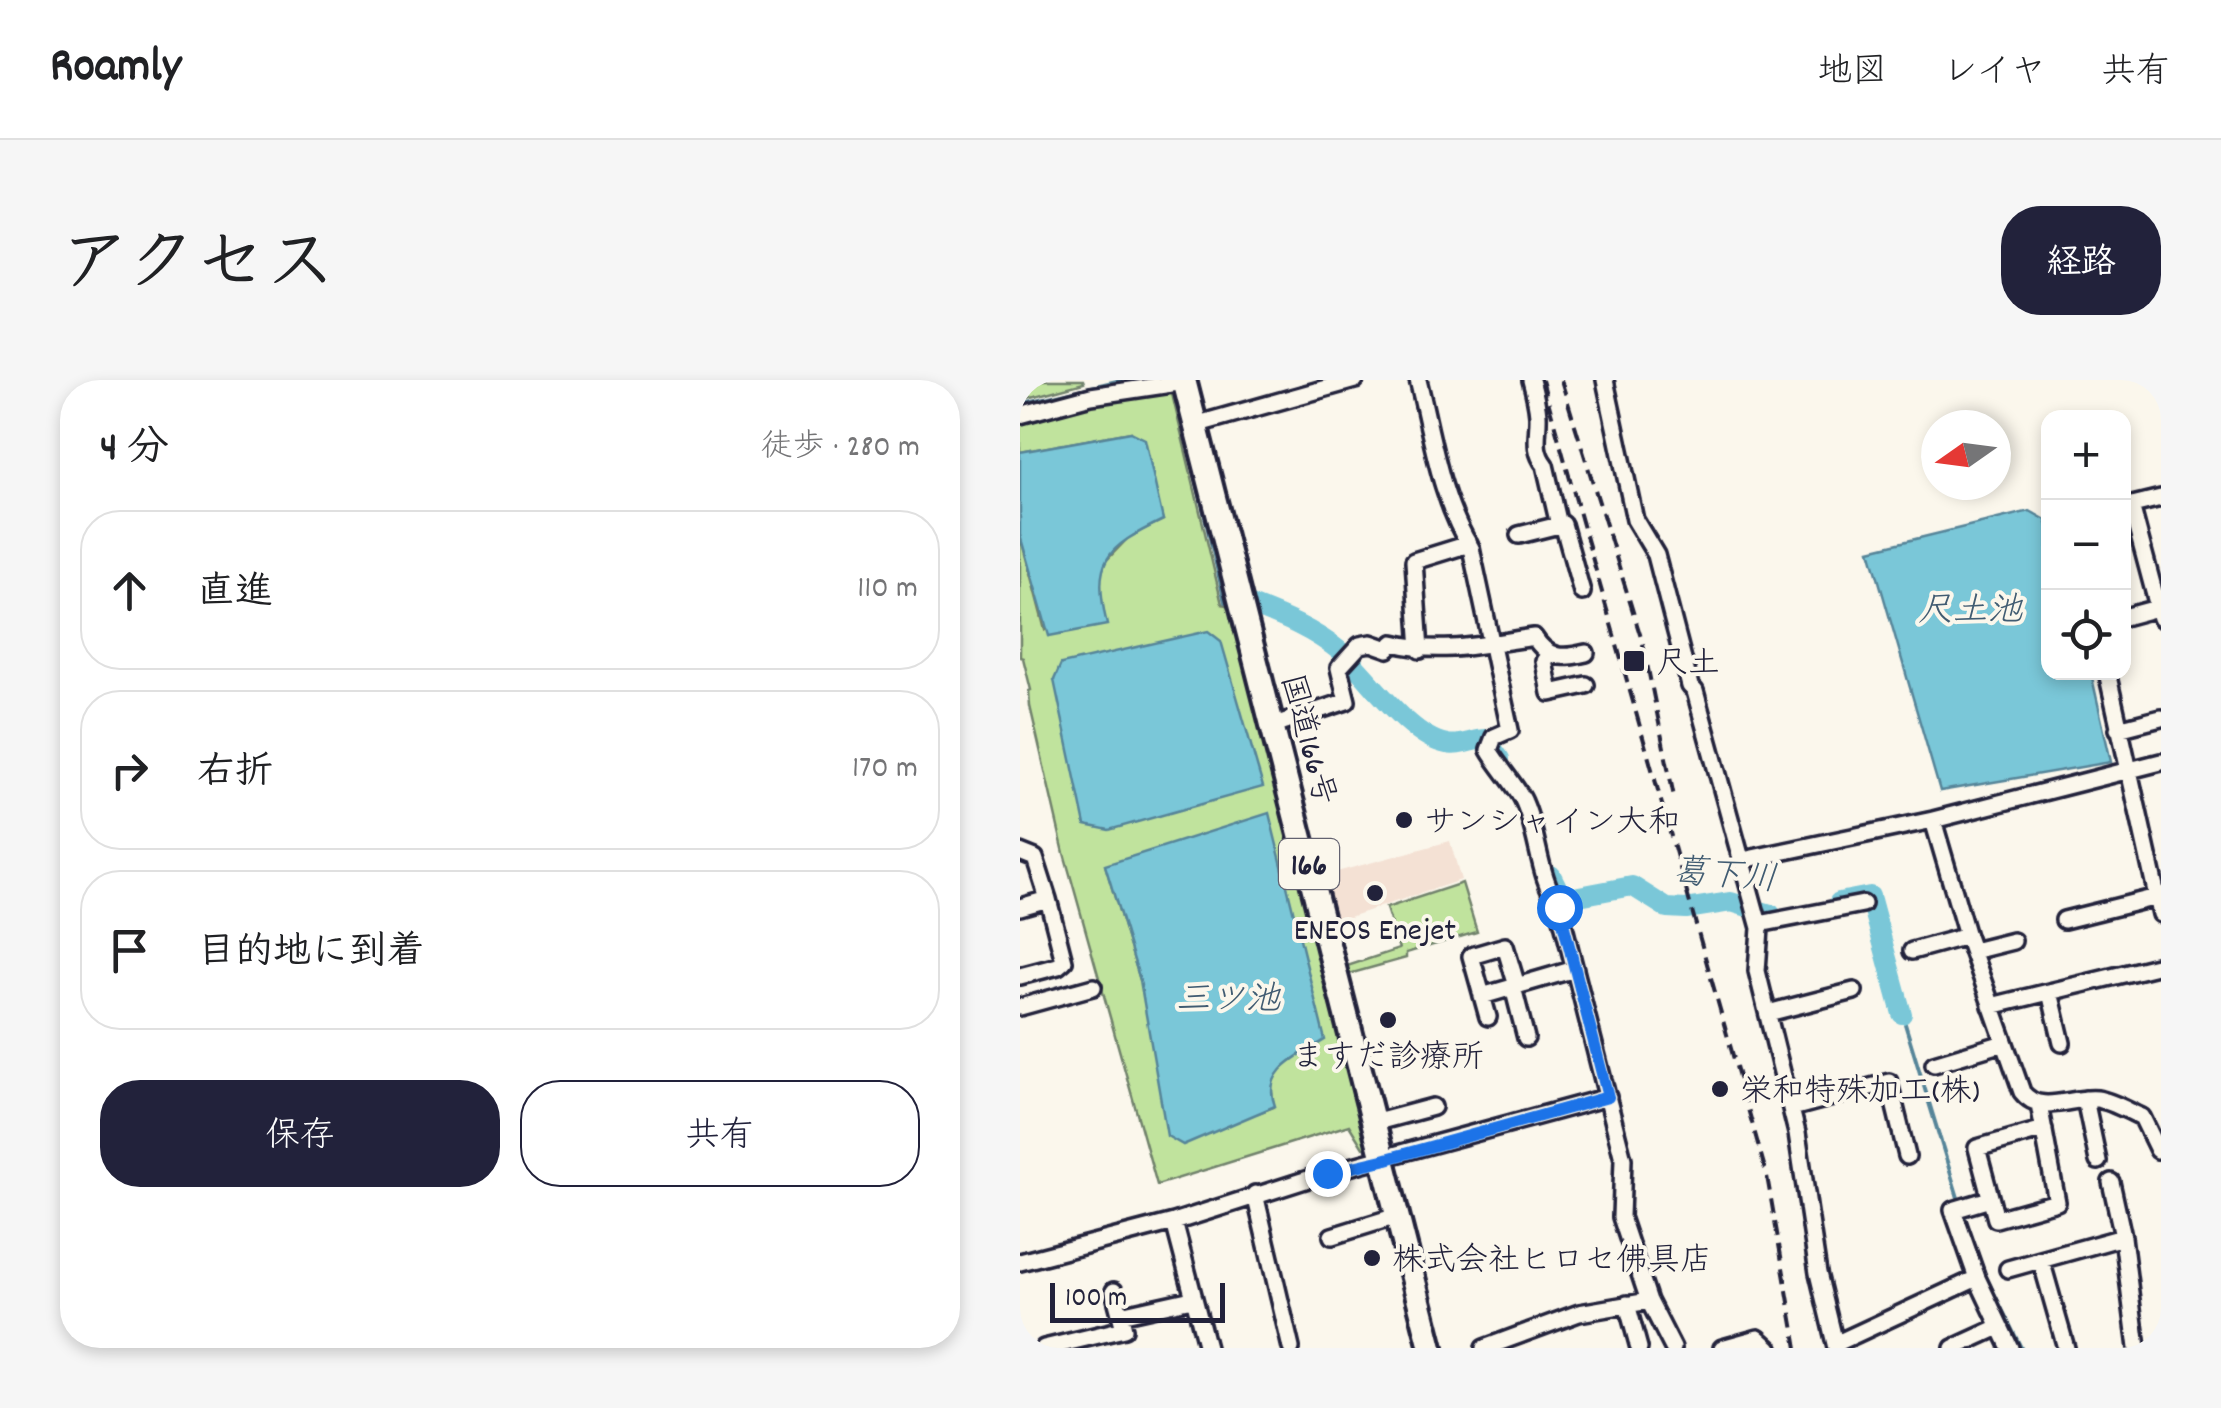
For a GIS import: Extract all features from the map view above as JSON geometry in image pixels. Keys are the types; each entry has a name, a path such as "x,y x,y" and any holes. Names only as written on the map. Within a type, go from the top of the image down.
{"highway":[{"name":"国道166号","path":"1185,381 1430,1348"}],"street":[{"path":"1198,424 1355,380"},
{"path":"1418,380 1450,502 1469,544 1510,730 1492,743 1504,776 1524,799 1548,888 1559,907 1624,1159 1621,1217 1649,1301 1674,1348"},
{"path":"1531,380 1539,421 1536,430 1540,458 1560,525"},
{"path":"1605,380 1635,520 1656,556 1755,906 1759,924 1758,970 1792,1108 1818,1272 1835,1346 1976,1278"},
{"path":"1020,414 1089,388 1185,381"},
{"path":"2131,505 2161,498"},
{"path":"2131,519 2160,611 2131,615"},
{"path":"1520,535 1563,524 1582,592"},
{"path":"1420,650 1414,560 1469,544"},
{"path":"1272,726 1347,701 1339,668 1360,644 1388,649 1392,643 1420,650 1534,636 1549,655 1586,652"},
{"path":"1549,655 1544,661 1550,693 1586,685"},
{"path":"2064,920 2160,909 2154,854 2118,729 2109,680"},
{"path":"2118,729 2161,718"},
{"path":"1744,860 1934,820 2161,762"},
{"path":"1934,820 1970,944 2022,1092 2039,1104 2107,1101 2142,1117 2161,1150"},
{"path":"1020,852 1035,858 1064,960 1058,966 1020,976"},
{"path":"1020,907 1048,900"},
{"path":"1759,924 1863,904"},
{"path":"1912,951 2013,941"},
{"path":"1488,1018 1470,956 1506,946 1526,1038"},
{"path":"1992,1006 2161,965"},
{"path":"1482,996 1575,969"},
{"path":"1020,1008 1093,988"},
{"path":"1768,1013 1854,991"},
{"path":"2050,992 2062,1043"},
{"path":"1934,1064 2004,1043"},
{"path":"1792,1108 1889,1082 1907,1156"},
{"path":"1020,1262 1174,1222 1254,1194 1608,1097"},
{"path":"2085,1099 2098,1160"},
{"path":"2039,1104 2044,1129 2057,1202 1996,1218 1977,1148 2044,1129"},
{"path":"1374,1123 1433,1107"},
{"path":"2111,1182 2123,1236 2138,1348"},
{"path":"1254,1194 1291,1348"},
{"path":"1990,1199 1960,1208 1976,1278 2010,1348"},
{"path":"1332,1236 1397,1216"},
{"path":"1174,1222 1206,1348"},
{"path":"2008,1269 2123,1236"},
{"path":"2041,1260 2066,1348"},
{"path":"1044,1348 1084,1343 1124,1329 1114,1291"},
{"path":"1120,1315 1192,1300"},
{"path":"1484,1348 1579,1313 1649,1301"},
{"path":"1627,1304 1639,1348"},
{"path":"1953,1348 1999,1327"},
{"path":"1722,1348 1758,1338 1769,1348"}],"shaded area":[{"name":"ENEOS Enejet","path":"1450,841 1461,880 1334,922 1322,876"}],"green space":[{"path":"1020,380 1083,380 1084,383 1020,400"},
{"path":"1172,394 1222,604 1233,607 1370,1147 1363,1148 1349,1125 1157,1185 1064,853 1030,706 1031,690 1020,657 1020,535 1045,630 1098,587 1105,562 1130,536 1163,520 1131,432 1020,452 1020,422 1084,405","holes":["1105,865 1279,1069 1271,1085 1274,1107 1258,1113 1140,980"]},
{"path":"1462,883 1477,932 1349,974 1347,966 1399,949 1386,908"}],"water":[{"path":"1131,432 1145,439 1163,520 1128,539 1108,559 1101,585 1107,625 1049,636 1020,535 1020,452"},
{"name":"尺土池","path":"2030,511 2041,517 2041,680 2093,680 2111,762 1940,791 1870,550"},
{"path":"1208,631 1221,641 1263,787 1109,830 1085,825 1054,680 1061,664"},
{"name":"三ツ池","path":"1269,813 1325,1040 1294,1058 1278,1074 1272,1093 1275,1106 1183,1145 1167,1136 1140,980 1105,865"}],"waterway":[{"name":"葛下川","path":"1020,404 1121,380"},
{"name":"葛下川","path":"1176,393 1225,602"},
{"name":"葛下川","path":"1251,605 1331,644 1418,730 1452,745 1486,739 1500,759"},
{"name":"葛下川","path":"1551,875 1563,899 1632,886 1667,908 1731,902 1771,914"},
{"name":"葛下川","path":"1839,902 1870,896 1902,1014"},
{"name":"葛下川","path":"1902,1014 1959,1201"},
{"name":"葛下川","path":"1962,1210 1985,1275 2021,1348"}],"railway":[{"path":"1542,380 1767,1176 1797,1348"},
{"path":"1561,380 1643,644 1674,797"}],"place":[{"name":"尺土","path":"1634,661"},
{"name":"サンシャイン大和","path":"1404,820"},
{"name":"ENEOS Enejet","path":"1375,893"},
{"name":"ますだ診療所","path":"1388,1020"},
{"name":"栄和特殊加工(株)","path":"1720,1089"},
{"name":"株式会社ヒロセ佛具店","path":"1372,1258"}],"route":[{"path":"1327,1173 1608,1097 1559,907"}]}
